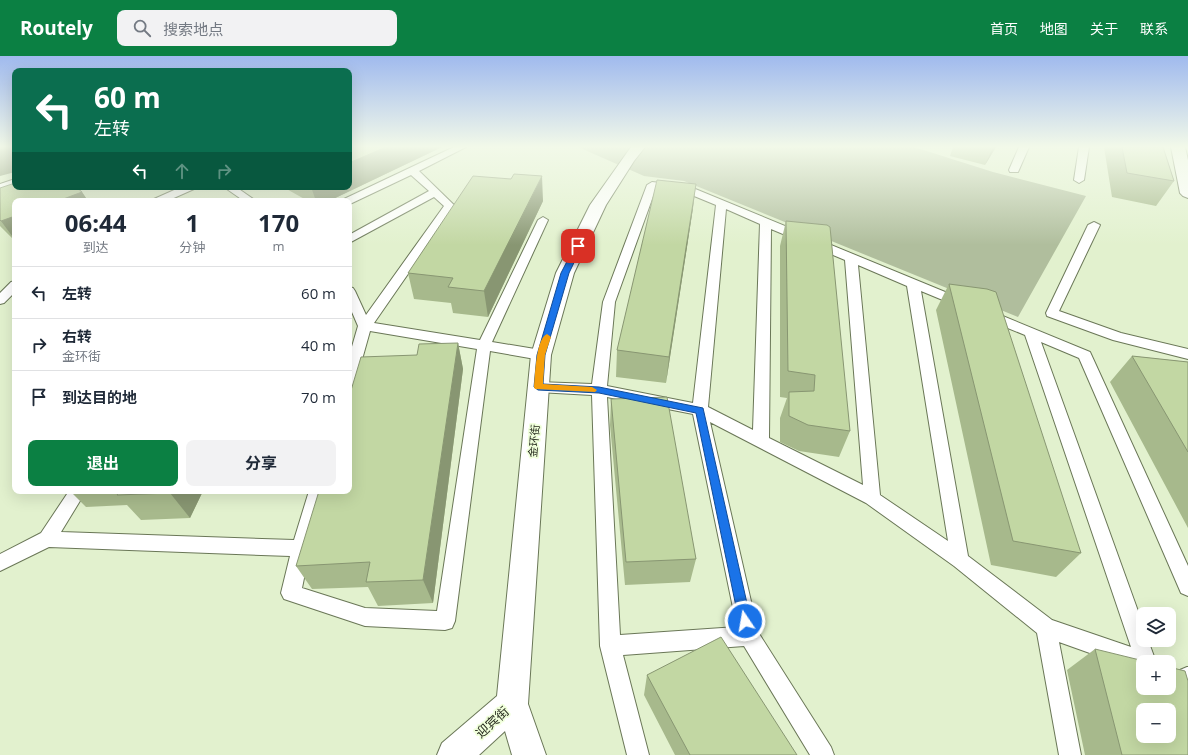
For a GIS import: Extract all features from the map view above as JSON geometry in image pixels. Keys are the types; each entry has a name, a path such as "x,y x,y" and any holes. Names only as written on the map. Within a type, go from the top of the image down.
{"street":[{"name":"金环街","path":"529,755 512,704 541,355 565,273 598,205 615,180"},
{"path":"1185,180 1188,193"},
{"name":"迎宾街","path":"454,755 512,704"}],"lane":[{"path":"352,199 392,180"},
{"path":"352,371 365,326 450,206 422,180"},
{"path":"0,187 12,183"},
{"path":"638,755 610,646 599,390 610,302 652,185 684,188 1085,356 1188,587"},
{"path":"165,198 183,190"},
{"path":"234,190 246,198"},
{"path":"352,238 435,192"},
{"path":"721,204 700,410 749,636 823,755"},
{"path":"316,494 301,548 291,593 365,617 444,621 484,346 543,220"},
{"path":"761,442 766,222"},
{"path":"1094,225 1052,313 1118,337 1188,354"},
{"path":"850,258 872,498"},
{"path":"913,284 960,560"},
{"path":"0,300 12,289"},
{"path":"352,298 365,326"},
{"path":"365,326 541,355"},
{"path":"1030,333 1143,655"},
{"path":"538,387 599,390 700,410 872,498 960,560 1046,628 1136,659"},
{"path":"47,539 76,494"},
{"path":"0,563 47,539 301,548"},
{"path":"1046,628 1070,755"},
{"path":"610,646 749,636"}],"green space":[{"path":"673,180 1023,180 1086,196 1018,317 684,181"}],"building":[{"path":"471,180 540,180 484,291 448,287 453,278 408,273"},
{"path":"657,180 696,184 669,357 617,350"},
{"path":"12,184 12,190 80,190 82,192 66,198 12,198 12,217 1,221 0,188"},
{"path":"786,221 827,225 830,227 850,431 808,425 789,416 789,392 814,391 815,375 788,371"},
{"path":"949,284 987,289 996,292 1081,553 1013,541"},
{"path":"458,343 423,580 366,582 370,562 296,566 318,494 352,494 352,387 361,357 417,355 419,344"},
{"path":"1132,356 1188,362 1188,452"},
{"path":"667,397 696,559 626,562 611,399"},
{"path":"118,494 144,494 117,495"},
{"path":"721,637 797,755 690,755 647,675"},
{"path":"1095,649 1136,659 1136,695 1176,695 1176,669 1185,671 1188,681 1188,755 1122,755"}],"slow traffic":[{"path":"547,337 541,355 538,387 592,390"}],"route":[{"path":"578,246 565,273 541,355 538,387 599,390 700,410 745,621"}]}
